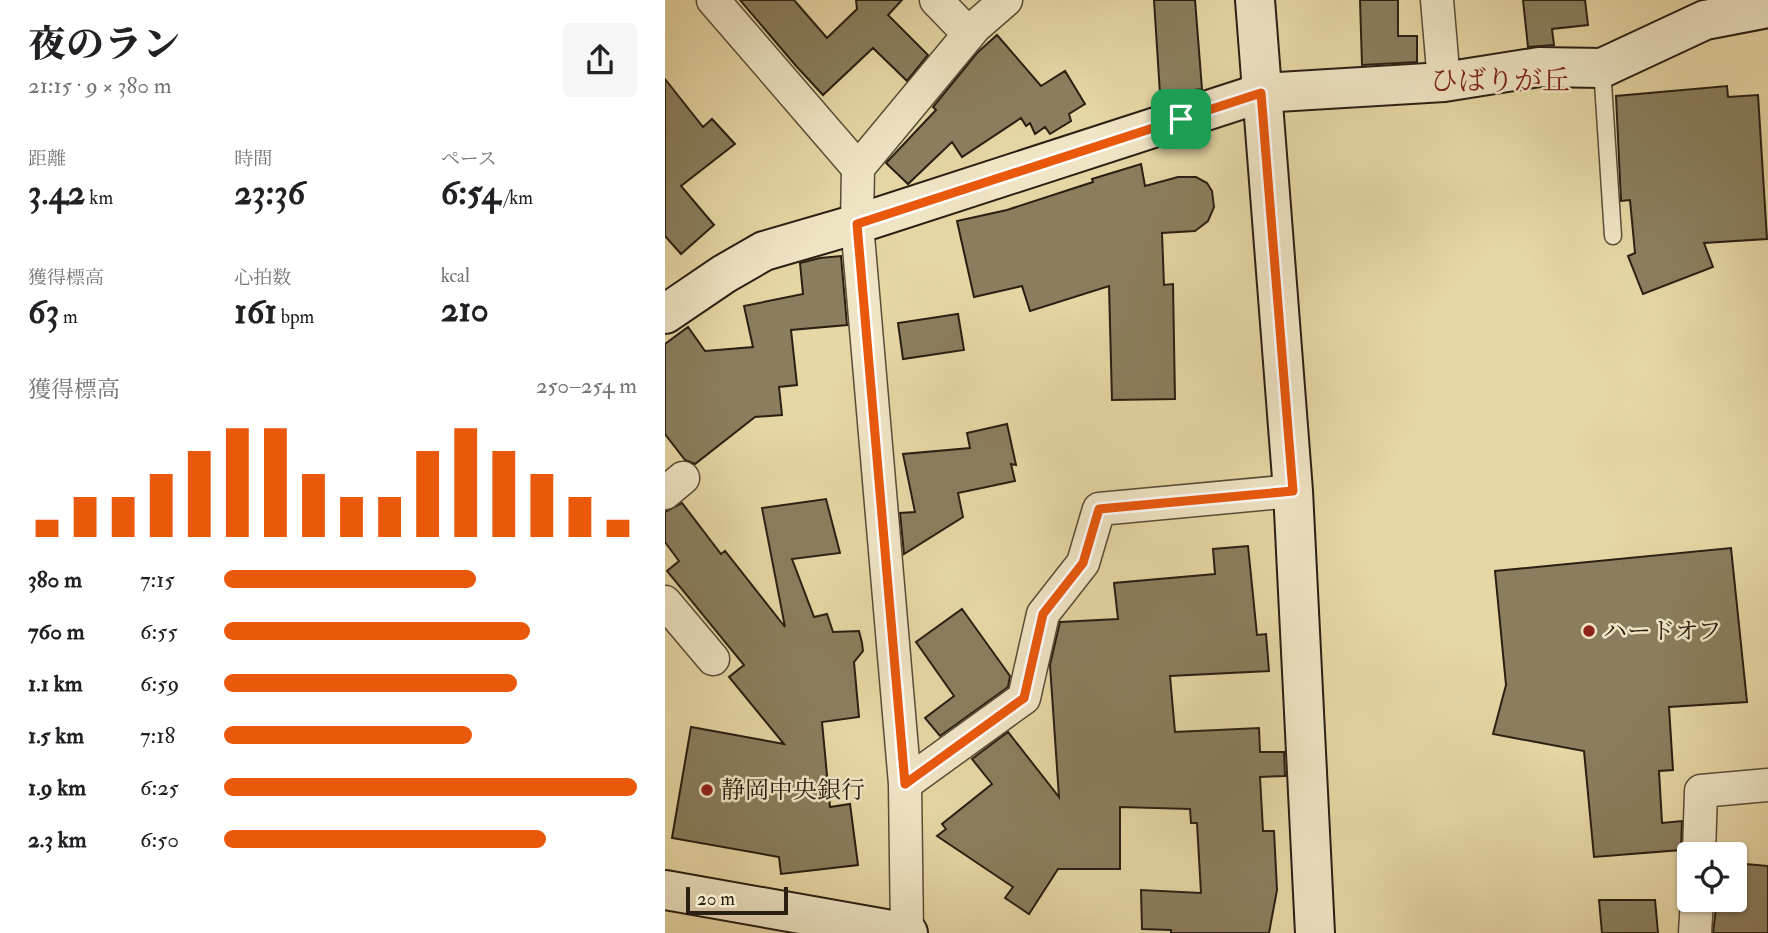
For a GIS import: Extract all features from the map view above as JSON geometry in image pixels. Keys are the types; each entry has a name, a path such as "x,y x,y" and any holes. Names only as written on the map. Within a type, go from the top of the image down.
{"street":[{"path":"713,0 858,168"},
{"path":"936,0 969,34"},
{"path":"665,890 836,927 907,933 905,784 857,224 858,168 969,34 1006,0"},
{"path":"1255,0 1293,491 1315,933"},
{"path":"1437,0 1444,82"},
{"path":"665,314 764,251 857,224 1261,93 1444,82 1539,67 1602,68 1705,20 1768,8"},
{"path":"905,784 1024,698 1043,614 1083,563 1099,509 1293,491"},
{"path":"665,602 713,659"},
{"path":"1699,842 1701,791 1768,785"},
{"path":"1695,933 1696,912"}],"lane":[{"path":"1602,68 1613,236"}],"building":[{"path":"740,0 794,0 827,38 857,9 856,0 902,0 888,15 928,55 907,81 873,48 823,95"},
{"path":"1154,0 1195,0 1202,89 1160,94"},
{"path":"1360,0 1398,0 1398,36 1417,36 1417,62 1362,65"},
{"path":"1523,0 1585,0 1588,25 1552,29 1554,45 1528,47"},
{"path":"997,35 1041,86 1065,71 1085,104 1069,114 1071,121 1050,134 1045,127 1035,134 1030,123 1026,126 1021,118 962,157 952,142 908,184 886,163 936,110 933,107 977,53"},
{"path":"665,79 703,127 712,119 735,144 681,186 714,225 681,254 665,236"},
{"path":"1727,86 1728,97 1758,95 1767,239 1704,243 1713,267 1643,294 1628,256 1635,253 1630,200 1621,201 1616,96"},
{"path":"1141,164 1145,186 1178,177 1196,177 1207,183 1212,191 1214,207 1208,221 1195,231 1162,233 1164,285 1173,284 1175,399 1112,400 1109,286 1030,311 1022,286 974,297 957,221 1007,210"},
{"path":"841,256 847,325 791,330 797,385 779,387 782,415 755,417 695,464 685,460 665,434 665,344 688,327 705,351 753,347 744,306 803,294 800,263"},
{"path":"958,314 964,350 903,359 898,323"},
{"path":"1007,424 1016,465 1011,464 1015,481 958,493 963,517 904,554 900,513 915,512 903,454 970,448 967,433"},
{"path":"826,499 840,553 792,559 814,617 827,614 833,632 859,631 862,643 863,651 854,662 859,717 822,722 830,807 850,804 858,865 781,874 779,857 672,838 691,727 784,744 729,677 744,665 667,571 679,561 665,542 665,512 682,503 721,554 725,551 785,627 762,508"},
{"path":"1248,546 1257,635 1266,634 1269,671 1170,676 1175,732 1259,728 1260,752 1284,752 1285,776 1260,777 1263,831 1274,831 1277,890 1269,933 1171,933 1171,930 1142,929 1141,890 1201,893 1197,823 1191,823 1190,809 1120,807 1120,869 1058,869 1029,914 1005,898 1013,887 937,836 946,829 942,824 992,784 972,759 1008,732 1059,797 1050,665 1060,622 1118,619 1114,583 1215,574 1213,549"},
{"path":"1731,548 1747,702 1669,707 1673,770 1659,771 1662,823 1682,821 1681,842 1677,842 1677,850 1594,857 1584,751 1493,734 1506,685 1495,571"},
{"path":"962,609 1010,676 1008,687 940,736 925,718 954,696 916,642"},
{"path":"1747,864 1768,866 1768,933 1713,933 1716,912 1747,912"},
{"path":"1599,900 1655,900 1658,933 1602,933"}],"place":[{"name":"ハードオフ","path":"1589,631"},
{"name":"静岡中央銀行","path":"707,790"}],"district":[{"name":"ひばりが丘","path":"1500,81"}],"route":[{"path":"1261,93 1293,491 1099,509 1083,563 1043,614 1024,698 905,784 857,224 1181,119 1261,93"}]}
